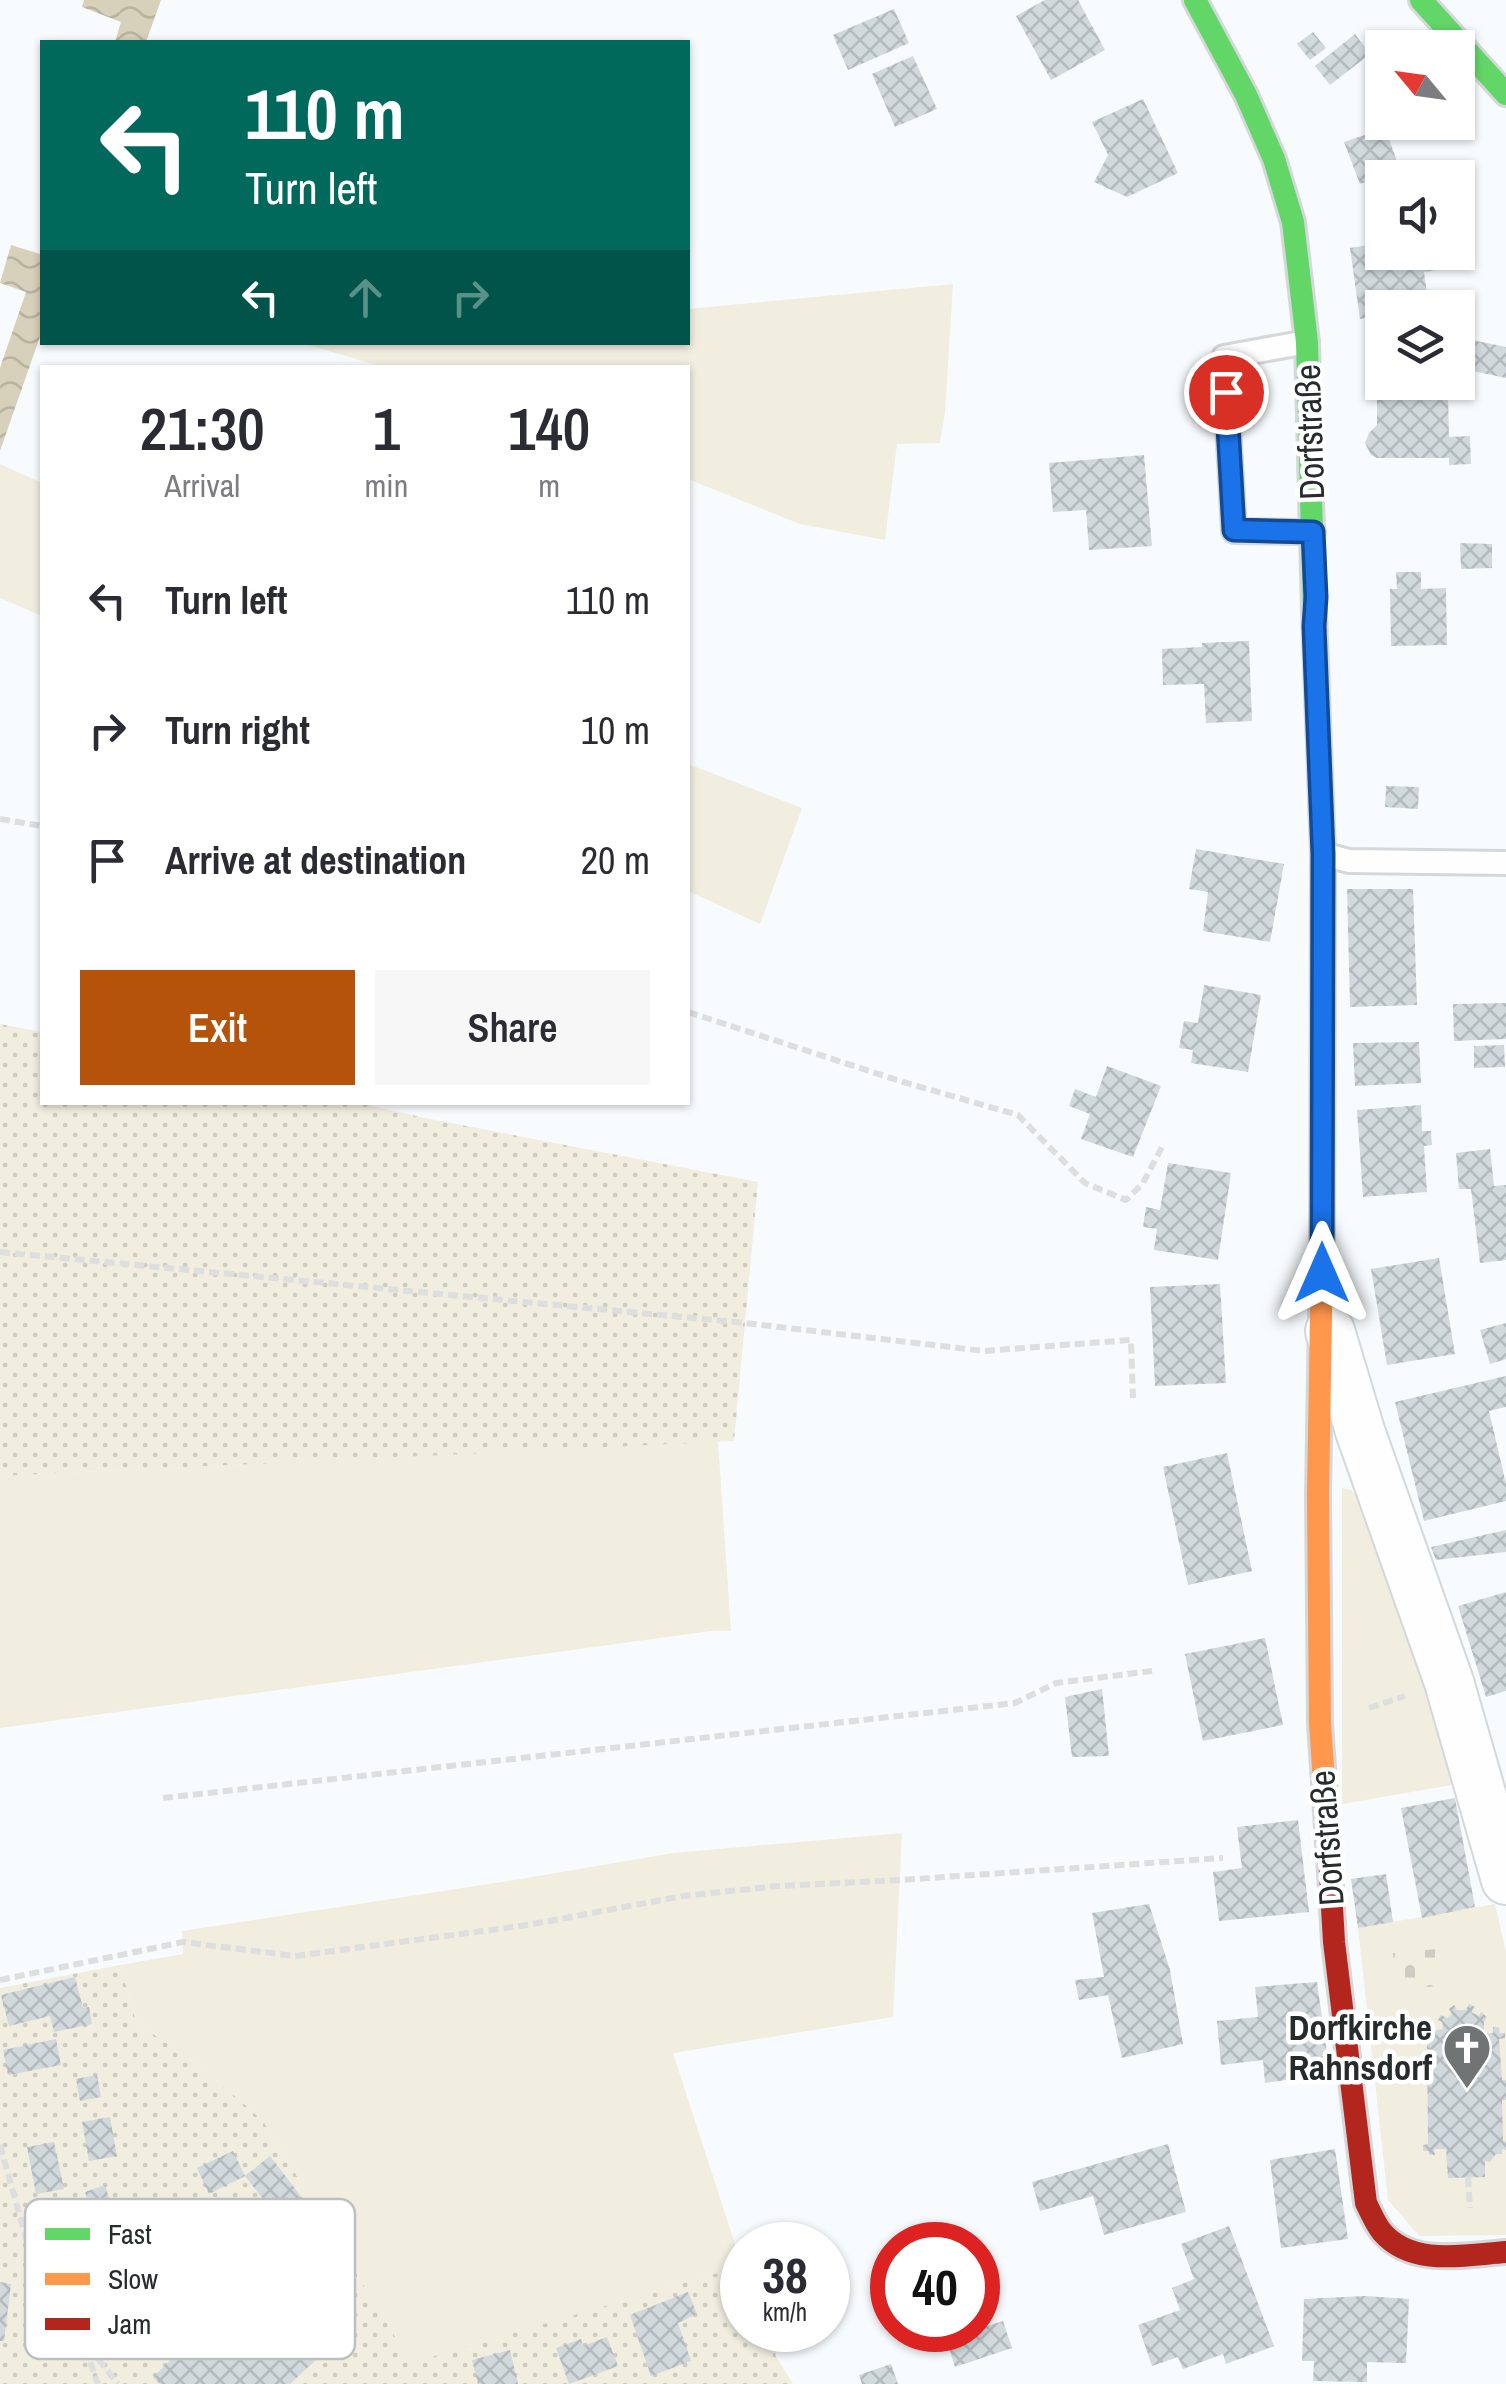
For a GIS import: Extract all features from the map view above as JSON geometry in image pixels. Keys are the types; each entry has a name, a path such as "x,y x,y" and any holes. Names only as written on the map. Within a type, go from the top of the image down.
{"street":[{"name":"Dorfstraße","path":"1195,0 1246,95 1274,158 1293,222 1307,342 1323,854 1320,1724 1334,1942 1366,2203 1382,2233 1406,2252 1428,2256 1506,2252"},
{"path":"1421,0 1506,94"},
{"name":"Dorfstraße","path":"1322,1306 1360,1431 1449,1682 1506,1880"}],"lane":[{"path":"1307,342 1224,357 1234,530 1313,532"},
{"path":"1323,854 1349,861 1506,863"}],"path":[{"path":"0,819 40,826"},
{"path":"690,1013 1018,1115 1085,1183 1126,1200 1143,1183 1163,1145"},
{"path":"0,1252 745,1323 984,1351 1131,1340 1133,1398"},
{"path":"163,1798 1015,1704 1056,1682 1152,1672"},
{"path":"1320,1724 1449,1682"},
{"path":"0,1980 183,1942 295,1956 528,1925 682,1896 1223,1858"},
{"path":"0,2145 25,2237"},
{"path":"1468,2177 1470,2213"},
{"path":"88,2359 98,2384"},
{"path":"97,2359 118,2384"}],"green space":[{"path":"953,284 940,443 897,444 885,540 800,524 690,480 690,365 376,365 309,345 690,345 690,309"},
{"path":"0,464 40,482 40,615 0,598"},
{"path":"690,765 802,808 760,924 690,892"},
{"path":"0,1024 40,1032 40,1105 369,1105 758,1182 734,1441 0,1476"},
{"path":"718,1441 731,1631 0,1728 0,1476"},
{"path":"1342,1488 1357,1497 1423,1669 1458,1784 1342,1804"},
{"path":"902,1833 893,2017 673,2053 728,2222 720,2222 720,2273 411,2364 355,2272 355,2199 311,2199 263,2121 206,2071 136,2022 120,1965 183,1954 182,1931 673,1853"},
{"path":"1495,1904 1506,1952 1506,2235 1419,2236 1388,2200 1358,1928"},
{"path":"1438,1949 1441,1986 1396,1989 1393,1953"},
{"path":"120,1965 136,2022 206,2071 263,2121 311,2199 25,2199 25,2359 355,2359 355,2271 411,2363 720,2272 720,2352 775,2352 793,2384 0,2384 0,1988"}],"water":[{"path":"84,0 161,0 147,40 116,40 121,22 82,7"},
{"path":"11,245 40,254 40,337 0,451 0,368 26,292 0,283"}],"building":[{"path":"1045,0 1078,0 1105,50 1051,80 1016,16"},
{"path":"894,9 909,43 848,70 833,35"},
{"path":"1313,32 1326,48 1310,60 1297,44"},
{"path":"1355,34 1365,47 1365,58 1330,85 1315,66"},
{"path":"913,56 937,109 895,127 872,74"},
{"path":"1143,99 1178,173 1127,197 1094,182 1108,155 1092,122"},
{"path":"1365,135 1365,140 1389,140 1396,160 1365,160 1365,182 1360,184 1344,142"},
{"path":"1365,246 1365,270 1436,270 1424,272 1426,290 1365,290 1365,318 1360,319 1350,248"},
{"path":"1475,341 1506,347 1506,378 1475,372"},
{"path":"1377,400 1448,400 1449,437 1470,436 1471,464 1449,465 1449,458 1377,458 1365,443 1377,425"},
{"path":"1144,455 1152,546 1089,550 1086,510 1053,512 1049,463"},
{"path":"1460,543 1492,544 1492,568 1461,569"},
{"path":"1396,572 1421,572 1421,589 1446,588 1447,645 1391,646 1390,589 1397,589"},
{"path":"1249,641 1252,721 1206,723 1204,684 1163,685 1162,649"},
{"path":"1386,786 1419,787 1418,809 1385,807"},
{"path":"1196,849 1284,864 1270,942 1203,931 1208,892 1189,889"},
{"path":"1347,889 1413,889 1417,1005 1350,1007"},
{"path":"1204,985 1261,995 1248,1072 1191,1063 1193,1050 1179,1048 1184,1021 1198,1023"},
{"path":"1506,1003 1506,1039 1454,1041 1453,1004"},
{"path":"1419,1042 1421,1083 1355,1086 1353,1043"},
{"path":"1504,1045 1505,1067 1474,1068 1474,1046"},
{"path":"1107,1066 1161,1086 1133,1157 1081,1139 1090,1114 1069,1106 1075,1089 1096,1097"},
{"path":"1421,1105 1422,1131 1431,1131 1432,1145 1424,1146 1427,1192 1363,1197 1357,1110"},
{"path":"1490,1149 1494,1186 1506,1185 1506,1260 1480,1263 1471,1189 1459,1189 1456,1153"},
{"path":"1168,1163 1231,1173 1218,1260 1154,1250 1157,1229 1143,1227 1146,1207 1160,1210"},
{"path":"1439,1258 1455,1354 1387,1365 1371,1269"},
{"path":"1220,1284 1226,1383 1155,1386 1150,1287"},
{"path":"1506,1323 1506,1359 1490,1364 1480,1330"},
{"path":"1506,1376 1506,1407 1489,1411 1506,1484 1506,1501 1424,1521 1395,1402"},
{"path":"1227,1453 1252,1571 1188,1585 1163,1467"},
{"path":"1506,1530 1506,1552 1436,1560 1431,1547"},
{"path":"1506,1592 1506,1691 1486,1697 1458,1606"},
{"path":"1265,1638 1283,1725 1203,1741 1185,1654"},
{"path":"1102,1689 1109,1756 1072,1757 1065,1697"},
{"path":"1455,1798 1475,1907 1422,1918 1401,1808"},
{"path":"1298,1820 1309,1912 1219,1921 1213,1872 1242,1868 1237,1827"},
{"path":"1386,1874 1393,1922 1358,1928 1351,1879"},
{"path":"1149,1904 1170,1970 1183,2044 1122,2058 1108,1995 1079,2000 1075,1980 1104,1977 1092,1913"},
{"path":"75,1977 83,2008 89,2007 92,2024 54,2032 50,2016 9,2026 1,1995"},
{"path":"1317,1982 1330,2074 1265,2083 1263,2060 1221,2065 1217,2021 1258,2017 1255,1987"},
{"name":"Dorfkirche Rahnsdorf","path":"1469,2004 1475,2007 1471,2012 1487,2017 1484,2034 1493,2033 1493,2027 1505,2033 1505,2038 1499,2039 1502,2080 1506,2080 1506,2100 1502,2100 1506,2150 1502,2149 1502,2154 1496,2154 1490,2162 1485,2161 1485,2177 1448,2178 1446,2149 1434,2149 1435,2155 1423,2151 1423,2145 1428,2144 1427,2037 1421,2037 1421,2031 1426,2031 1426,2025 1432,2025 1432,2031 1443,2029 1438,2020 1441,2015 1447,2018 1454,2005 1457,2010 1466,2010"},
{"path":"56,2039 61,2065 8,2075 3,2050"},
{"path":"97,2075 101,2097 80,2101 76,2079"},
{"path":"110,2117 117,2156 89,2161 82,2122"},
{"path":"54,2142 64,2189 36,2194 27,2147"},
{"path":"1168,2144 1186,2212 1104,2235 1093,2196 1040,2211 1032,2182"},
{"path":"1335,2149 1348,2239 1281,2248 1270,2160"},
{"path":"233,2151 245,2176 209,2194 197,2168"},
{"path":"270,2156 303,2199 263,2199 245,2176"},
{"path":"105,2185 109,2199 87,2199 85,2192"},
{"path":"1229,2226 1274,2346 1226,2364 1223,2354 1183,2369 1178,2357 1152,2366 1138,2325 1180,2310 1172,2288 1194,2279 1181,2244"},
{"path":"0,2282 11,2284 4,2341 0,2341"},
{"path":"688,2292 697,2314 678,2323 691,2361 651,2376 630,2315"},
{"path":"1304,2299 1409,2299 1406,2363 1367,2362 1367,2382 1313,2381 1314,2361 1302,2361"},
{"path":"1003,2321 1012,2348 1000,2352"},
{"path":"607,2337 618,2366 569,2384 556,2348 581,2339 583,2346"},
{"path":"510,2350 518,2384 478,2384 472,2360"},
{"path":"950,2352 1000,2352 955,2367"},
{"path":"172,2359 317,2359 290,2384 160,2384 153,2377"},
{"path":"891,2364 898,2384 862,2384 859,2375"}],"traffic: fast":[{"path":"1195,0 1246,95 1274,159 1293,222 1307,342 1314,612"},
{"path":"1421,0 1506,94"}],"traffic: slow":[{"path":"1322,1257 1320,1723 1329,1856"}],"traffic: jam":[{"path":"1314,612 1323,854 1322,1257"},
{"path":"1329,1856 1334,1942 1366,2203 1382,2232 1408,2250 1440,2256 1506,2252"}],"place":[{"name":"Dorfkirche Rahnsdorf","path":"1467,2090"}],"route":[{"path":"1226,392 1234,530 1313,532 1323,854 1322,1273"}]}
